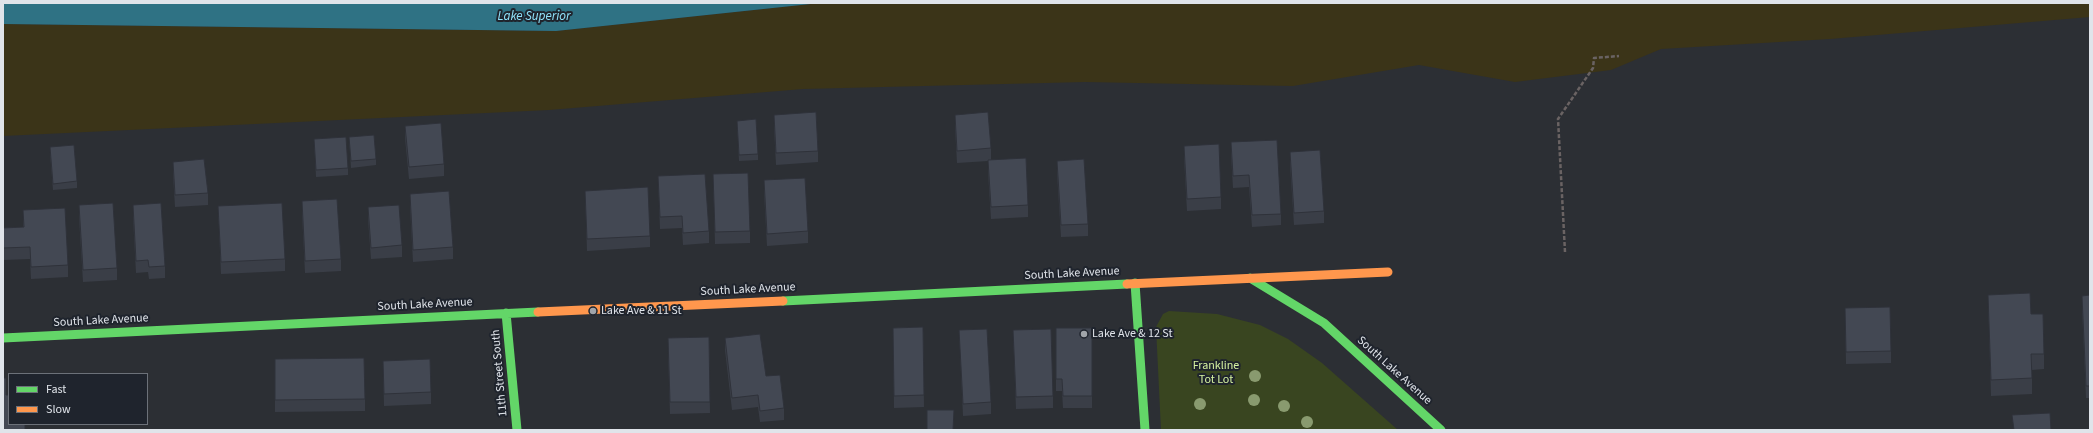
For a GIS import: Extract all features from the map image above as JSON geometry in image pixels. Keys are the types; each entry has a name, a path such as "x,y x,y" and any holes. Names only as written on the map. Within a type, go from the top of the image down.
{"street":[{"path":"1250,278 1388,272"},
{"name":"South Lake Avenue","path":"3,338 1250,278 1324,323 1441,430"},
{"path":"1135,284 1145,430"},
{"name":"11th Street South","path":"506,313 517,430"}],"path":[{"path":"1565,252 1558,120 1594,68 1594,58 1619,56"}],"green space":[{"name":"Frankline Tot Lot","path":"1169,311 1217,314 1260,325 1288,339 1322,363 1398,430 1161,430 1156,327 1163,314"}],"sand":[{"path":"820,3 2090,3 2090,17 1830,39 1661,49 1611,70 1515,82 1419,65 1293,86 1085,82 803,89 549,110 3,136 3,24 556,31"}],"water":[{"name":"Lake Superior","path":"3,3 820,3 556,31 3,24"}],"building":[{"path":"816,112 818,151 776,153 774,115"},
{"path":"988,112 991,148 957,151 955,115"},
{"path":"756,119 758,154 739,155 737,121"},
{"path":"441,123 444,164 409,167 405,126"},
{"path":"374,135 376,159 351,161 349,137"},
{"path":"346,137 348,168 316,170 314,139"},
{"path":"1277,140 1281,214 1252,215 1249,175 1233,176 1231,142"},
{"path":"1219,144 1221,197 1187,199 1184,146"},
{"path":"74,145 77,181 53,184 50,147"},
{"path":"1320,150 1324,211 1294,213 1290,152"},
{"path":"1026,158 1028,205 991,207 988,160"},
{"path":"204,159 208,193 175,195 173,162"},
{"path":"1084,159 1088,224 1061,225 1057,161"},
{"path":"748,173 750,231 715,232 713,174"},
{"path":"705,174 709,231 683,233 682,216 660,217 658,176"},
{"path":"805,178 808,231 767,234 764,180"},
{"path":"648,187 650,236 587,239 585,191"},
{"path":"449,191 453,247 413,250 410,194"},
{"path":"337,199 341,259 305,261 302,201"},
{"path":"113,203 117,268 83,270 79,205"},
{"path":"161,203 165,266 149,267 148,260 136,261 133,205"},
{"path":"282,203 285,259 221,262 218,206"},
{"path":"399,205 402,245 371,248 368,207"},
{"path":"65,208 68,265 31,267 30,247 3,248 3,228 24,227 23,210"},
{"path":"2030,293 2031,314 2043,314 2044,354 2031,354 2032,378 1991,380 1988,295"},
{"path":"2090,295 2090,386 2086,386 2082,296"},
{"path":"1890,307 1891,351 1846,352 1845,308"},
{"path":"923,327 924,395 894,396 893,328"},
{"path":"1056,328 1092,328 1092,396 1063,396 1062,379 1056,379"},
{"path":"987,329 991,402 963,404 959,330"},
{"path":"1051,329 1053,396 1016,397 1013,330"},
{"path":"760,334 766,376 780,375 784,408 760,411 758,395 732,398 725,338"},
{"path":"709,337 710,402 670,402 668,338"},
{"path":"364,358 365,399 275,400 275,359"},
{"path":"430,359 431,392 384,394 383,361"},
{"path":"3,378 6,378 6,395 8,395 8,425 25,425 25,430 3,430"},
{"path":"927,410 954,410 953,430 927,430"},
{"path":"2050,413 2051,430 2014,430 2012,415"}],"traffic: fast":[{"path":"1250,278 1324,323 1441,430"},
{"path":"1135,283 1145,430"},
{"path":"783,301 1127,284"},
{"path":"3,338 538,312"},
{"path":"506,313 517,430"}],"traffic: slow":[{"path":"1127,284 1388,272"},
{"path":"538,312 783,301"}],"place":[{"name":"Lake Ave & 11 St","path":"593,311"},
{"name":"Lake Ave & 12 St","path":"1084,334"}]}
